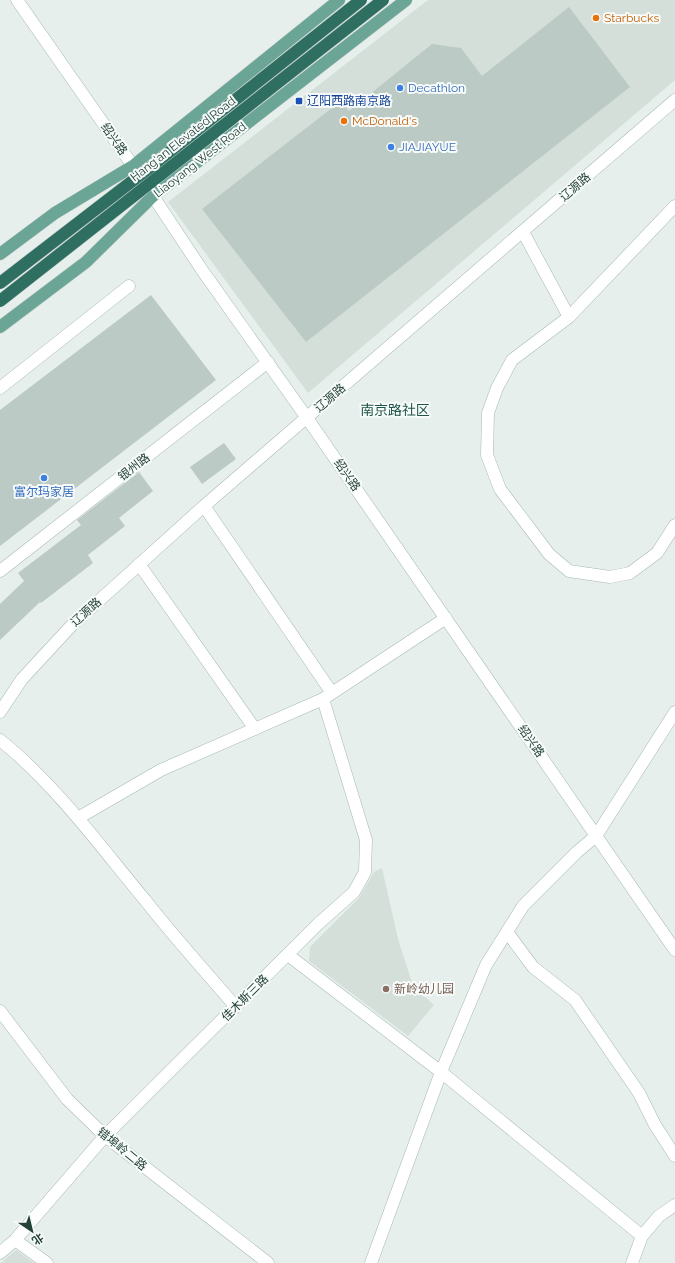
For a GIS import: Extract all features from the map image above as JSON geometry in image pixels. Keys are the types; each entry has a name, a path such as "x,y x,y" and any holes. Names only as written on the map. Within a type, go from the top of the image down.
{"highway":[{"name":"Hang'an Elevated Road","path":"0,283 154,164 361,0"},
{"name":"Hang'an Elevated Road","path":"0,301 383,0"}],"main road":[{"path":"0,254 55,213 132,166 339,0"},
{"name":"Liaoyang West Road","path":"0,328 86,262 152,197 406,0"}],"street":[{"name":"绍兴路","path":"17,0 202,270 307,418 675,950"},
{"name":"辽源路","path":"0,712 22,679 72,625 139,564 204,506 675,100"},
{"path":"675,206 569,317 512,360 497,388 488,413 487,455 500,489 549,554 569,571 610,577 630,573 657,553 675,525"},
{"path":"523,232 569,317"},
{"path":"0,388 129,286"},
{"name":"银州路","path":"0,571 268,362"},
{"name":"佳木斯三路","path":"0,1254 15,1240 105,1136 318,924 354,892 365,872 366,840 328,696 204,506"},
{"path":"139,564 255,729"},
{"path":"78,818 161,770 328,696 446,618"},
{"path":"370,1263 442,1072 486,965 523,906 577,852 596,836 675,712"},
{"path":"0,740 18,755 78,818 158,917 236,1007"},
{"path":"507,932 533,967 575,1000 639,1093 655,1125 675,1156"},
{"path":"288,955 442,1072 642,1236"},
{"name":"错埠岭二路","path":"0,1011 67,1099 105,1136 268,1263"},
{"path":"632,1263 642,1236 659,1216 675,1205"},
{"path":"15,1240 47,1263"}],"shaded area":[{"path":"428,0 675,0 675,80 308,393 168,202"},
{"path":"382,868 398,939 413,986 434,1005 408,1036 309,961 310,947 359,898 374,872"},
{"path":"16,1250 34,1263 1,1263"}],"building":[{"path":"569,7 630,87 306,342 202,209 341,101 349,111 432,44 461,48 482,76"},
{"name":"富尔玛家居","path":"151,295 216,380 0,546 0,410"},
{"path":"224,443 236,459 202,484 190,467"},
{"path":"139,472 153,491 119,518 125,526 88,555 93,563 41,603 40,602 0,640 0,604 24,581 18,573 81,525 77,520"}],"place":[{"name":"Starbucks","path":"596,18"},
{"name":"Decathlon","path":"400,88"},
{"name":"辽阳西路南京路","path":"299,101"},
{"name":"McDonald's","path":"344,121"},
{"name":"JIAJIAYUE","path":"391,147"},
{"name":"富尔玛家居","path":"44,478"},
{"name":"新岭幼儿园","path":"386,989"}],"district":[{"name":"南京路社区","path":"395,410"}]}
